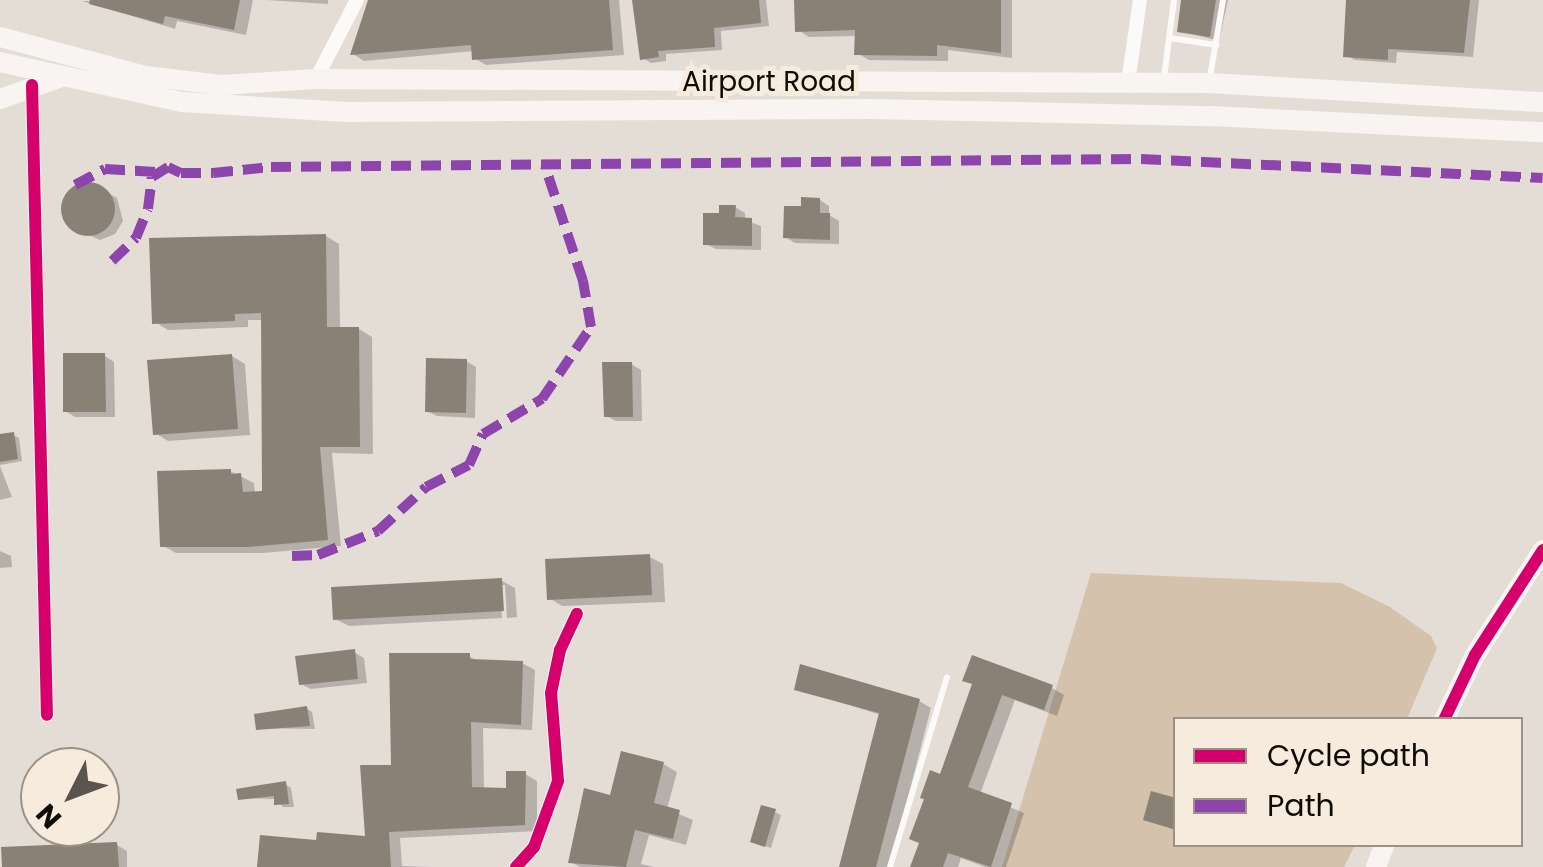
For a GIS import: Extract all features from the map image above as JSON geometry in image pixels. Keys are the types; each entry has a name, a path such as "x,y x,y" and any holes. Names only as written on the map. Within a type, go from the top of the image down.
{"main road":[{"name":"Airport Road","path":"4,39 85,62 222,85 316,80 1164,83 1543,102"},
{"path":"0,62 4,39"},
{"name":"Airport Road","path":"0,62 182,102 347,112 868,109 1305,120 1543,132"},
{"path":"0,99 61,78"},
{"path":"1304,89 1305,120"},
{"path":"1445,717 1476,655 1543,550"}],"street":[{"path":"316,80 357,0"},
{"path":"1128,83 1140,0"},
{"path":"32,86 47,715"},
{"path":"516,867 534,847 558,781 551,693 560,650 578,614"}],"lane":[{"path":"1164,83 1174,0"},
{"path":"1210,84 1224,0"},
{"path":"1170,38 1216,44"},
{"path":"890,867 947,677"}],"shaded area":[{"path":"1091,573 1341,583 1390,607 1431,636 1437,648 1408,717 1173,717 1173,847 1354,847 1344,867 1002,867"}],"building":[{"path":"90,0 240,0 234,30 165,16 163,24 89,4"},
{"path":"368,0 609,0 613,50 472,60 471,45 350,55"},
{"path":"632,0 759,0 761,23 714,28 715,47 658,51 659,57 640,60"},
{"path":"794,0 1001,0 1001,53 937,45 937,56 854,55 855,30 795,32"},
{"path":"1181,0 1216,0 1210,37 1177,32"},
{"path":"1346,0 1470,0 1464,53 1388,49 1388,60 1343,57"},
{"path":"88,182 107,190 115,209 107,228 88,236 69,228 61,209 69,190"},
{"path":"801,197 820,198 820,213 830,213 830,240 783,238 784,206 801,206"},
{"path":"719,205 736,205 735,217 752,218 752,246 703,245 703,213 719,213"},
{"path":"326,234 327,327 359,327 360,447 320,447 328,540 248,547 160,547 157,471 231,469 231,474 241,473 243,492 262,491 261,313 235,314 235,321 152,324 149,238"},
{"path":"63,353 105,353 106,412 63,412"},
{"path":"232,354 238,429 153,435 147,360"},
{"path":"426,358 467,359 466,413 425,412"},
{"path":"602,362 632,362 633,417 604,417"},
{"path":"14,432 18,459 0,462 0,434"},
{"path":"650,554 652,595 547,600 545,559"},
{"path":"502,578 504,611 333,620 331,587"},
{"path":"355,649 358,679 299,685 295,656"},
{"path":"389,653 470,653 470,659 523,661 521,725 471,722 472,787 506,788 506,771 526,771 525,825 389,832 391,867 257,867 260,835 316,840 317,832 365,836 360,765 391,765"},
{"path":"972,655 1053,685 1044,710 1002,695 968,787 1012,803 991,867 948,853 943,867 910,867 919,843 909,839 924,799 920,798 930,770 940,774 972,684 962,681"},
{"path":"800,664 920,699 876,867 839,867 879,713 794,690"},
{"path":"307,706 310,726 256,730 254,714"},
{"path":"621,751 664,762 654,803 680,810 673,839 635,830 626,867 568,863 584,788 610,795"},
{"path":"286,781 289,804 274,805 274,796 238,800 236,789"},
{"path":"1151,791 1173,797 1173,829 1143,820"},
{"path":"761,805 776,809 765,847 750,842"},
{"path":"1,847 117,847 119,867 2,867"}],"marked path":[{"path":"112,261 136,238 148,209 152,177 168,167 181,173 213,173 271,167 1141,159 1543,178"},
{"path":"292,556 318,555 378,531 426,487 469,465 483,434 542,399 591,327 583,281 545,166"},
{"path":"75,185 105,169 156,172"}],"cycle path":[{"path":"32,85 47,715"},
{"path":"1445,717 1475,655 1543,550"},
{"path":"516,867 534,847 558,781 551,693 560,650 577,614"}]}
